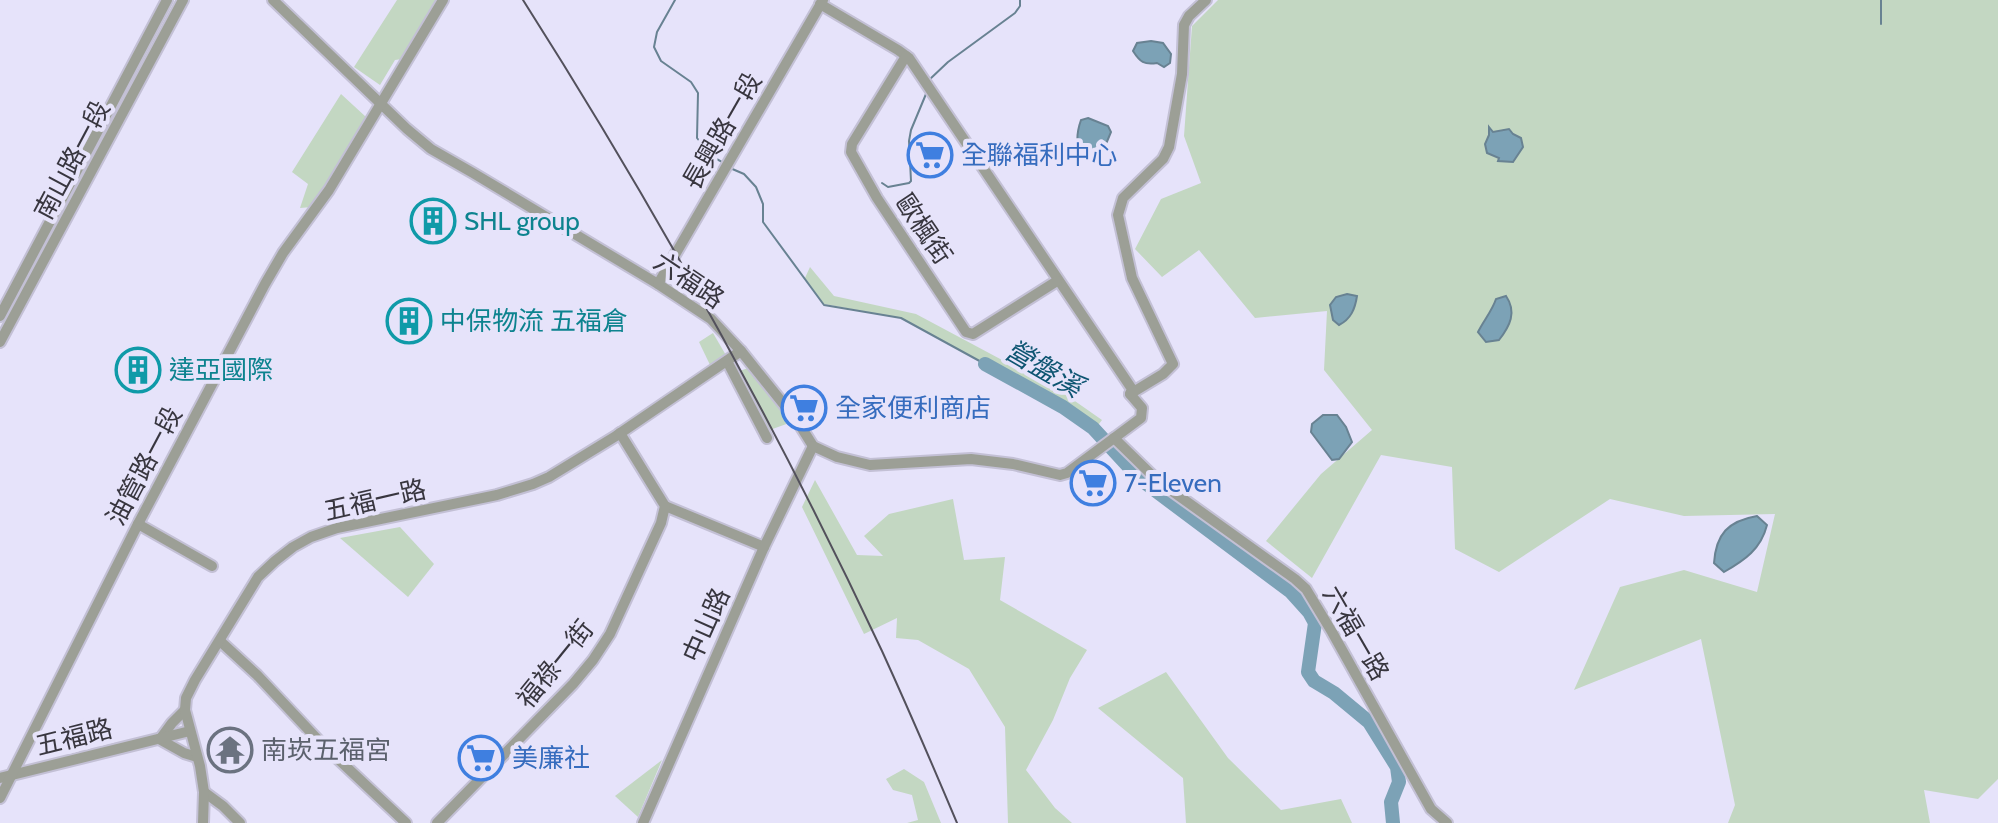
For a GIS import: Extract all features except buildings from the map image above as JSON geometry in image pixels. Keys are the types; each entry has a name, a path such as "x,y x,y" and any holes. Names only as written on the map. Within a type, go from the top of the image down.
{"street":[{"name":"南山路一段","path":"0,316 167,0"},
{"name":"南山路一段","path":"0,342 183,0"},
{"name":"六福路","path":"273,0 431,149 658,284 711,319 741,351 798,422 813,446"},
{"name":"油管路一段","path":"0,798 138,524 248,316 283,253 329,190 443,0"},
{"path":"1130,394 1163,374 1173,364 1132,278 1118,215 1123,198 1163,159 1169,147 1182,74 1184,25 1206,0"},
{"path":"822,2 906,56 1132,389 1130,394"},
{"name":"長興路一段","path":"658,284 822,2"},
{"name":"歐楓街","path":"906,56 852,144 851,152 877,198 966,332 973,334 1057,281"},
{"path":"13,291 24,297"},
{"name":"五福一路","path":"185,710 186,698 195,680 258,577 293,547 337,528 455,505 533,484 560,471 620,433 741,351"},
{"path":"727,361 767,438"},
{"path":"813,446 837,457 870,465 971,459 1013,464 1060,475 1141,418 1142,408 1130,394"},
{"path":"620,433 665,506 764,547"},
{"name":"六福一路","path":"1114,438 1158,481 1306,589 1431,809 1447,823"},
{"name":"中山路","path":"643,823 764,547 813,446"},
{"name":"福祿一街","path":"437,823 541,718 593,660 610,634 661,523 665,506"},
{"path":"138,524 212,566"},
{"path":"220,641 406,823"},
{"path":"185,710 204,792 203,823"},
{"path":"185,710 160,738 197,757"},
{"name":"五福路","path":"0,778 190,731"},
{"path":"204,792 240,823"}],"green space":[{"path":"397,0 440,0 402,59 395,60 380,85 354,67"},
{"path":"1218,0 1998,0 1998,779 1978,799 1924,790 1930,823 1728,823 1735,805 1701,639 1574,690 1620,587 1684,570 1757,592 1775,514 1684,516 1610,499 1499,572 1455,549 1452,467 1381,455 1312,578 1266,541 1321,474 1372,430 1324,370 1327,311 1255,318 1199,250 1162,277 1135,249 1161,199 1201,183 1184,136 1192,26"},
{"path":"341,94 366,117 312,207 300,208 308,184 292,172"},
{"path":"810,267 834,296 916,314 1062,392 1102,420 1095,429 1064,407 901,318 824,304 805,278"},
{"path":"713,333 727,357 711,367 699,342"},
{"path":"751,367 792,422 767,431 737,372"},
{"path":"815,480 857,555 883,556 864,536 889,514 953,499 964,560 1005,557 1000,600 1087,650 1070,678 1053,720 1026,770 1055,808 1072,823 1008,823 1005,727 969,669 918,640 896,638 897,618 864,634 802,507"},
{"path":"400,527 434,564 408,597 340,538"},
{"path":"1166,672 1228,758 1281,810 1341,799 1352,823 1186,823 1183,778 1098,708"},
{"path":"662,760 638,817 615,796"},
{"path":"904,769 924,782 941,823 907,823 918,820 912,795 893,790 886,779"}],"water":[{"path":"1137,43 1163,43 1171,54 1170,63 1164,67 1143,62 1133,51"},
{"path":"1088,118 1108,126 1111,132 1104,149 1090,162 1082,159 1077,140 1081,120"},
{"path":"1489,127 1493,132 1509,129 1521,138 1523,147 1513,162 1498,161 1499,158 1487,153 1485,144"},
{"path":"1347,294 1357,296 1355,305 1349,317 1339,325 1333,320 1330,305 1336,297"},
{"path":"1506,296 1512,313 1509,324 1499,340 1486,342 1478,332 1496,299"},
{"path":"1323,415 1337,415 1352,442 1339,459 1332,460 1311,432 1312,424"},
{"path":"1757,516 1767,525 1761,541 1745,558 1724,572 1714,563 1717,544 1725,530 1738,521"}],"waterway":[{"name":"營盤溪","path":"675,0 657,32 654,47 661,61 691,82 698,93 697,138 703,151 722,162"},
{"path":"929,80 948,62 1015,13 1020,0"},
{"path":"1881,0 1881,24"},
{"path":"882,183 888,187 911,181 909,141 926,94"},
{"name":"營盤溪","path":"730,168 744,174 756,187 763,204 763,222 824,305 901,318 985,364"},
{"name":"營盤溪","path":"985,364 1063,407 1093,428 1140,479 1291,592 1309,612 1315,623 1308,672 1314,681 1369,722 1397,767 1399,782 1391,802 1393,823"}],"railway":[{"path":"523,0 620,158 757,402 882,651 957,823"}],"place":[{"name":"全聯福利中心","path":"930,155"},
{"name":"SHL group","path":"433,221"},
{"name":"中保物流 五福倉","path":"409,321"},
{"name":"達亞國際","path":"138,370"},
{"name":"全家便利商店","path":"804,408"},
{"name":"7-Eleven","path":"1093,483"},
{"name":"南崁五福宮","path":"230,750"},
{"name":"美廉社","path":"481,758"}]}
